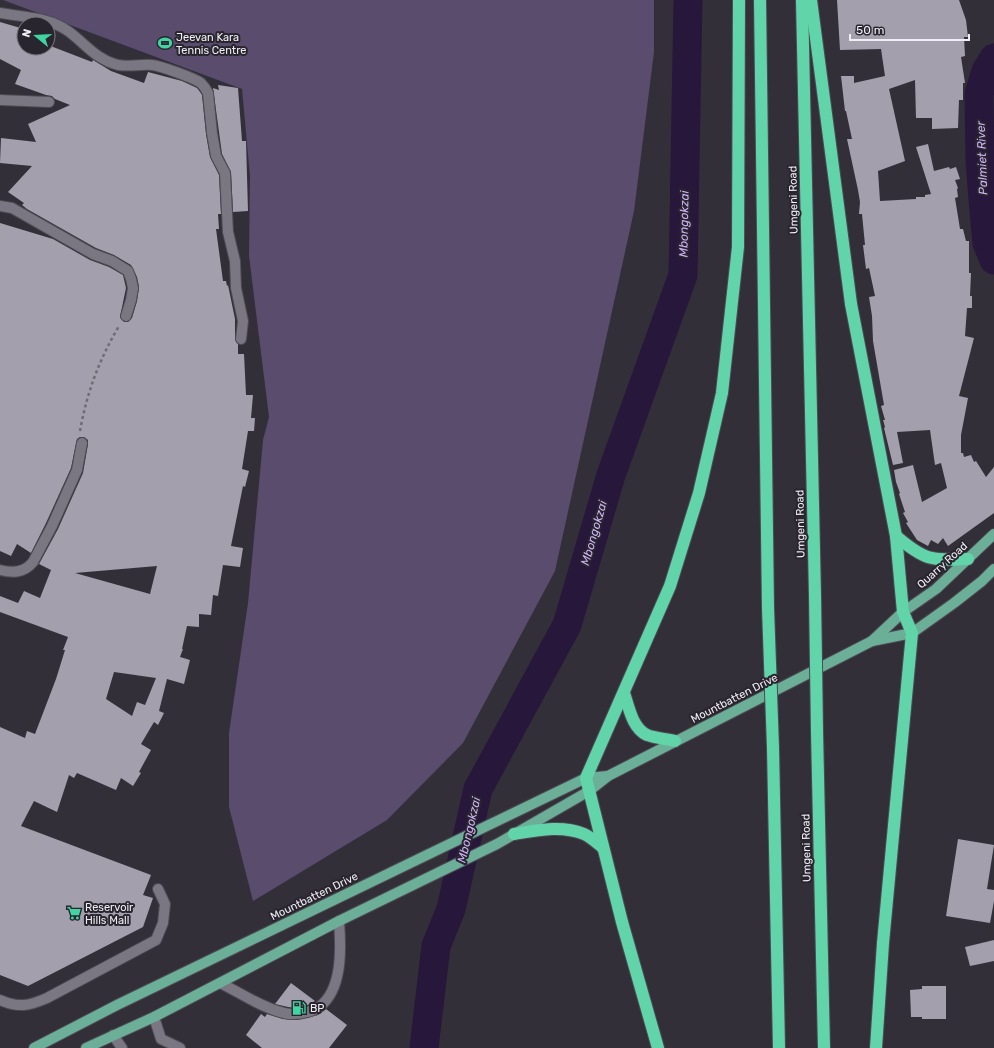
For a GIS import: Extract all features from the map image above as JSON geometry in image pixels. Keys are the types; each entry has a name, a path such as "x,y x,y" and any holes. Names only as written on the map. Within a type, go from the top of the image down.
{"highway":[{"path":"658,1048 602,847 586,778 670,586 699,493 722,393 738,247 739,0"},
{"path":"760,0 768,608 773,748 779,1048"},
{"name":"Umgeni Road","path":"802,0 824,1048"},
{"path":"811,0 851,304 896,536 903,612 912,633 883,943 876,1048"},
{"path":"896,536 911,549 927,558 942,560 968,559"},
{"path":"624,693 635,723 640,730 648,735 675,741"},
{"path":"514,834 565,828 586,835 602,847"}],"main road":[{"name":"Quarry Road","path":"903,612 936,589 994,534"},
{"path":"912,633 954,604 994,569"},
{"name":"Mountbatten Drive","path":"872,642 903,612"},
{"name":"Mountbatten Drive","path":"86,1048 154,1017 339,921 497,844 589,791 608,776 872,642 912,633"},
{"name":"Mountbatten Drive","path":"34,1048 117,1005 586,778 608,776"}],"lane":[{"path":"0,13 39,20 59,26 68,31 101,59 112,63 135,67 154,65 196,80 205,87 208,93 216,156 225,173 228,232 235,261 237,298 243,321 241,338"},
{"path":"0,100 49,102"},
{"path":"0,206 12,208 93,254 112,261 128,271 132,288 131,300 126,316"},
{"path":"0,570 12,573 29,566 33,562 52,526 77,470 82,443"},
{"path":"0,1000 13,1005 35,1004 156,940 163,923 165,904 158,889"},
{"path":"220,983 265,1006 284,1013 301,1014 319,1008 329,996 337,978 341,954 339,921"},
{"path":"154,1017 161,1039 180,1048"},
{"path":"113,1035 122,1048"}],"path":[{"path":"82,443 79,437 84,410 96,372 111,341 126,316"}],"shaded area":[{"path":"3,0 654,0 654,52 634,211 555,571 463,743 387,820 253,901 229,807 229,733 248,603 263,440 269,417 249,256 250,176 242,89 56,20 56,16 46,16"}],"building":[{"path":"837,0 959,0 966,20 968,37 964,37 965,56 961,57 965,83 963,83 963,100 959,100 958,128 932,129 932,118 916,118 915,80 889,89 905,161 878,171 880,201 916,199 916,197 925,197 925,195 931,194 916,147 928,144 934,171 949,167 950,169 956,167 960,179 955,180 958,188 958,197 955,198 960,229 963,229 966,241 969,241 969,273 971,273 970,296 972,296 972,308 967,308 965,336 974,338 959,396 968,398 961,435 961,453 963,453 964,457 971,455 974,462 976,461 986,477 994,467 994,513 948,546 943,538 938,544 931,540 928,546 917,540 906,523 908,522 903,513 905,512 899,494 894,470 913,465 922,502 947,488 941,463 935,465 930,430 897,432 903,463 893,465 884,428 883,420 885,420 881,406 884,405 873,341 872,316 869,297 875,296 869,268 866,269 863,245 865,245 862,214 859,214 860,202 847,139 852,139 845,111 841,76 854,76 854,83 885,76 881,49 840,50"},
{"path":"0,22 16,27 16,56 56,56 56,48 92,62 93,60 111,71 144,83 148,72 182,81 197,88 200,92 202,95 210,157 219,175 221,214 218,214 219,229 216,229 223,281 226,281 227,286 228,285 235,319 235,339 238,344 238,354 244,354 246,395 253,395 251,418 255,418 254,431 248,431 242,469 249,471 245,487 243,486 231,546 243,548 240,567 223,565 218,596 213,595 211,615 199,614 199,627 187,626 180,657 190,660 184,684 167,679 159,711 164,713 158,725 154,722 141,744 151,750 139,772 141,773 133,786 121,778 116,790 77,773 74,778 69,775 57,812 34,801 21,826 151,875 143,895 153,898 143,927 28,986 0,975 0,727 25,738 27,731 35,734 56,679 65,650 63,650 68,637 0,612 0,596 18,603 24,591 40,598 51,570 39,564 58,529 83,473 88,440 84,437 77,439 71,468 31,553 17,544 11,556 0,551 0,223 53,239 90,260 109,267 123,275 126,288 120,317 124,322 128,322 132,318 139,287 137,277 131,265 114,255 96,248 27,209 22,205 24,203 8,192 32,166 0,163 1,138 36,142 28,124 70,105 55,99 52,96 15,84 21,70 0,59","holes":["157,566 150,594 75,573","114,672 156,678 145,705 137,702 132,716 106,699"]},
{"path":"218,85 238,88 242,141 246,141 248,211 233,212 231,172 222,154 213,88 219,90"},
{"path":"958,839 994,845 987,889 994,890 994,901 990,923 946,916"},
{"path":"994,940 994,961 970,966 965,947"},
{"path":"291,983 315,1001 306,1006 296,1008 275,1004"},
{"path":"922,986 946,986 946,1019 922,1019 922,1017 911,1017 910,990 922,989"},
{"path":"326,1009 347,1025 329,1048 262,1048 246,1035 261,1014 265,1017 267,1014 283,1019 297,1020 318,1015"}],"waterway":[{"name":"Mbongokzai","path":"424,1048 436,946 451,909 478,789 567,625 611,475 683,275 688,0"},
{"name":"Palmiet River","path":"994,58 986,71 979,94 980,161 984,211 987,243 994,260"}],"place":[{"name":"Jeevan Kara Tennis Centre","path":"165,43"},
{"name":"Reservoir Hills Mall","path":"74,913"},
{"name":"BP","path":"299,1008"}]}
